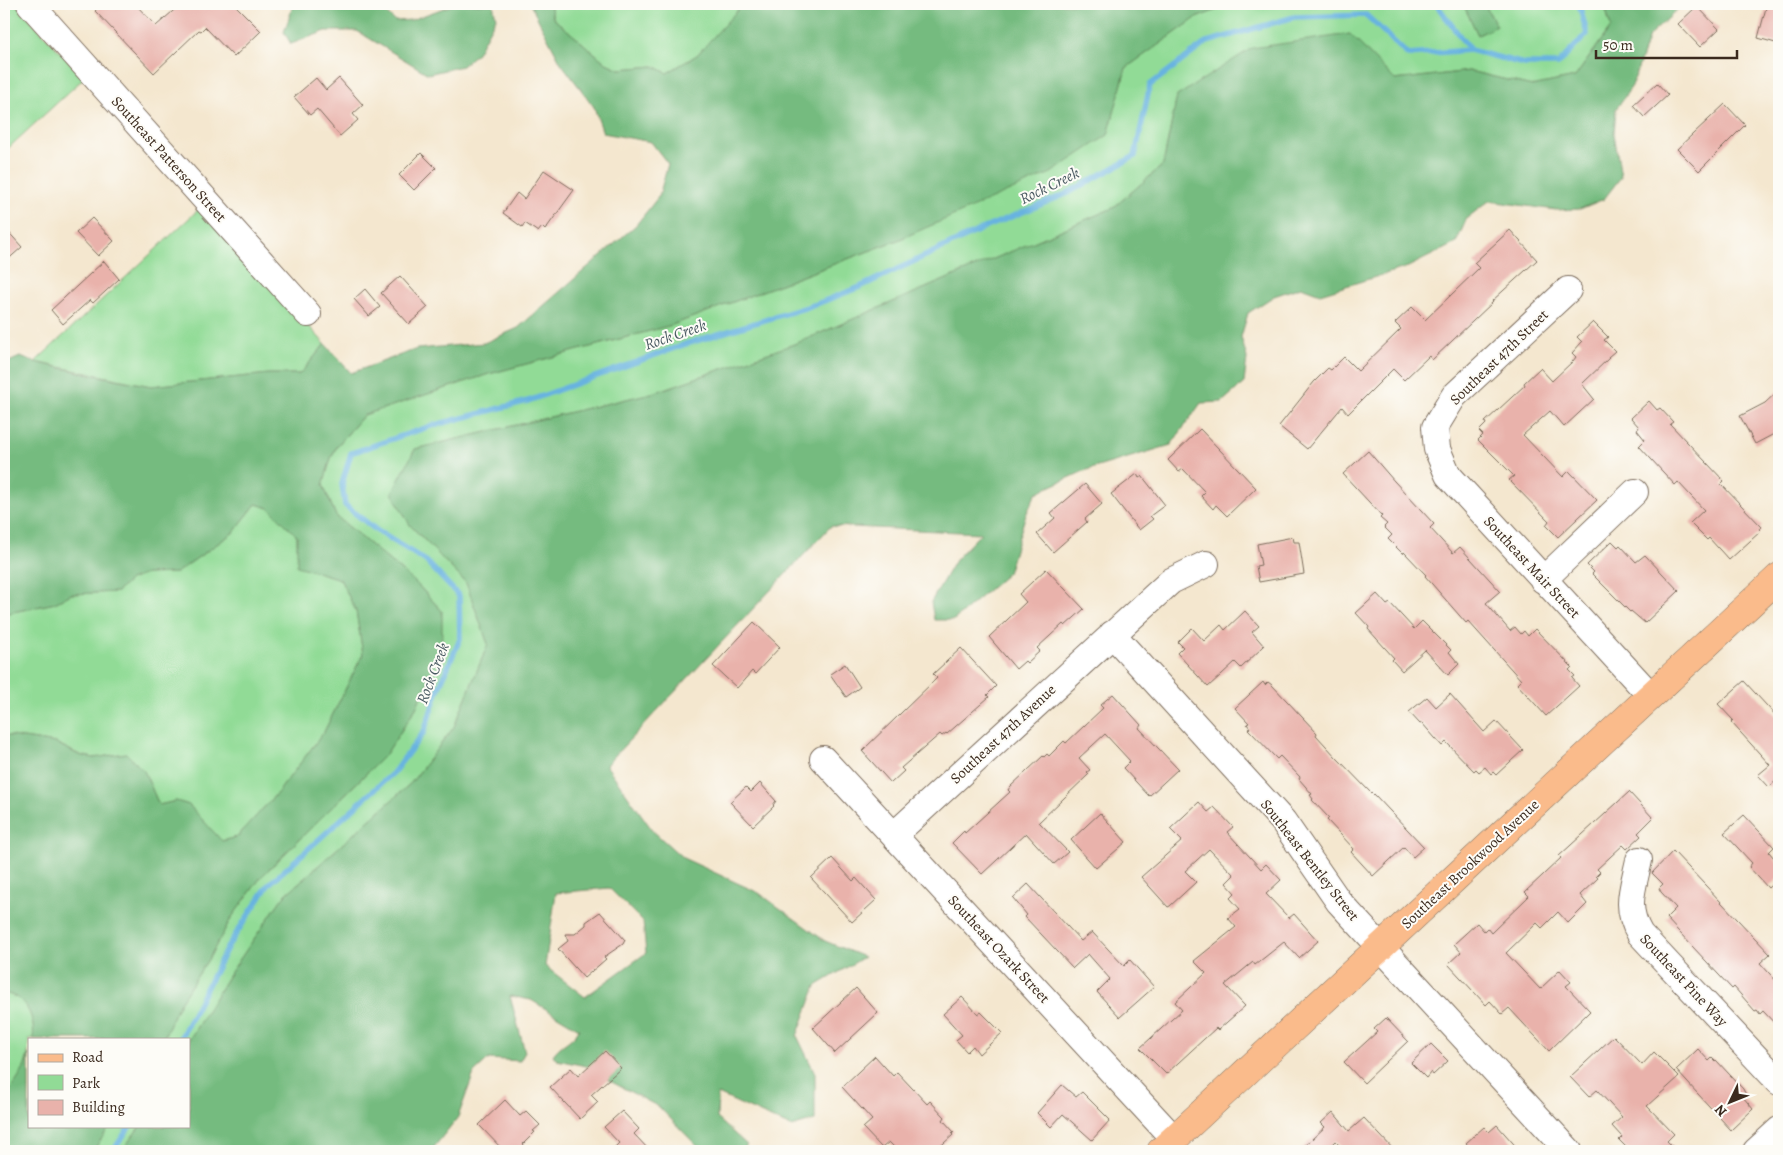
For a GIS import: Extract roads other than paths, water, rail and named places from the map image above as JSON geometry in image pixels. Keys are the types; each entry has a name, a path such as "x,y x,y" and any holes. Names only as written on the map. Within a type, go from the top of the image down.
{"main road":[{"name":"Southeast Brookwood Avenue","path":"1168,1145 1779,577"}],"street":[{"name":"Southeast Patterson Street","path":"30,4 308,314"},
{"name":"Southeast 47th Street","path":"1435,427 1454,396 1568,290"},
{"name":"Southeast Mair Street","path":"1435,427 1437,449 1448,475 1651,696"},
{"path":"1543,580 1635,492"},
{"name":"Southeast 47th Avenue","path":"894,835 1172,581 1206,564"},
{"name":"Southeast Bentley Street","path":"1112,634 1283,821 1339,902 1569,1151"},
{"name":"Southeast Ozark Street","path":"823,759 894,835 1168,1145"},
{"name":"Southeast Pine Way","path":"1639,860 1630,906 1633,922 1640,934 1779,1082"},
{"path":"1756,1151 1779,1130"}],"waterway":[{"path":"1436,4 1470,50"},
{"name":"Rock Creek","path":"181,1038 228,946 269,884 393,773 424,732 438,690 460,639 459,596 426,561 376,530 345,505 342,484 351,453 431,426 528,401 686,344 814,305 860,287 982,229 1066,194 1135,156 1150,85 1207,42 1294,17 1366,15 1408,55 1470,50 1524,64 1558,64 1587,34 1579,4"},
{"name":"Rock Creek","path":"113,1151 129,1128"}]}
